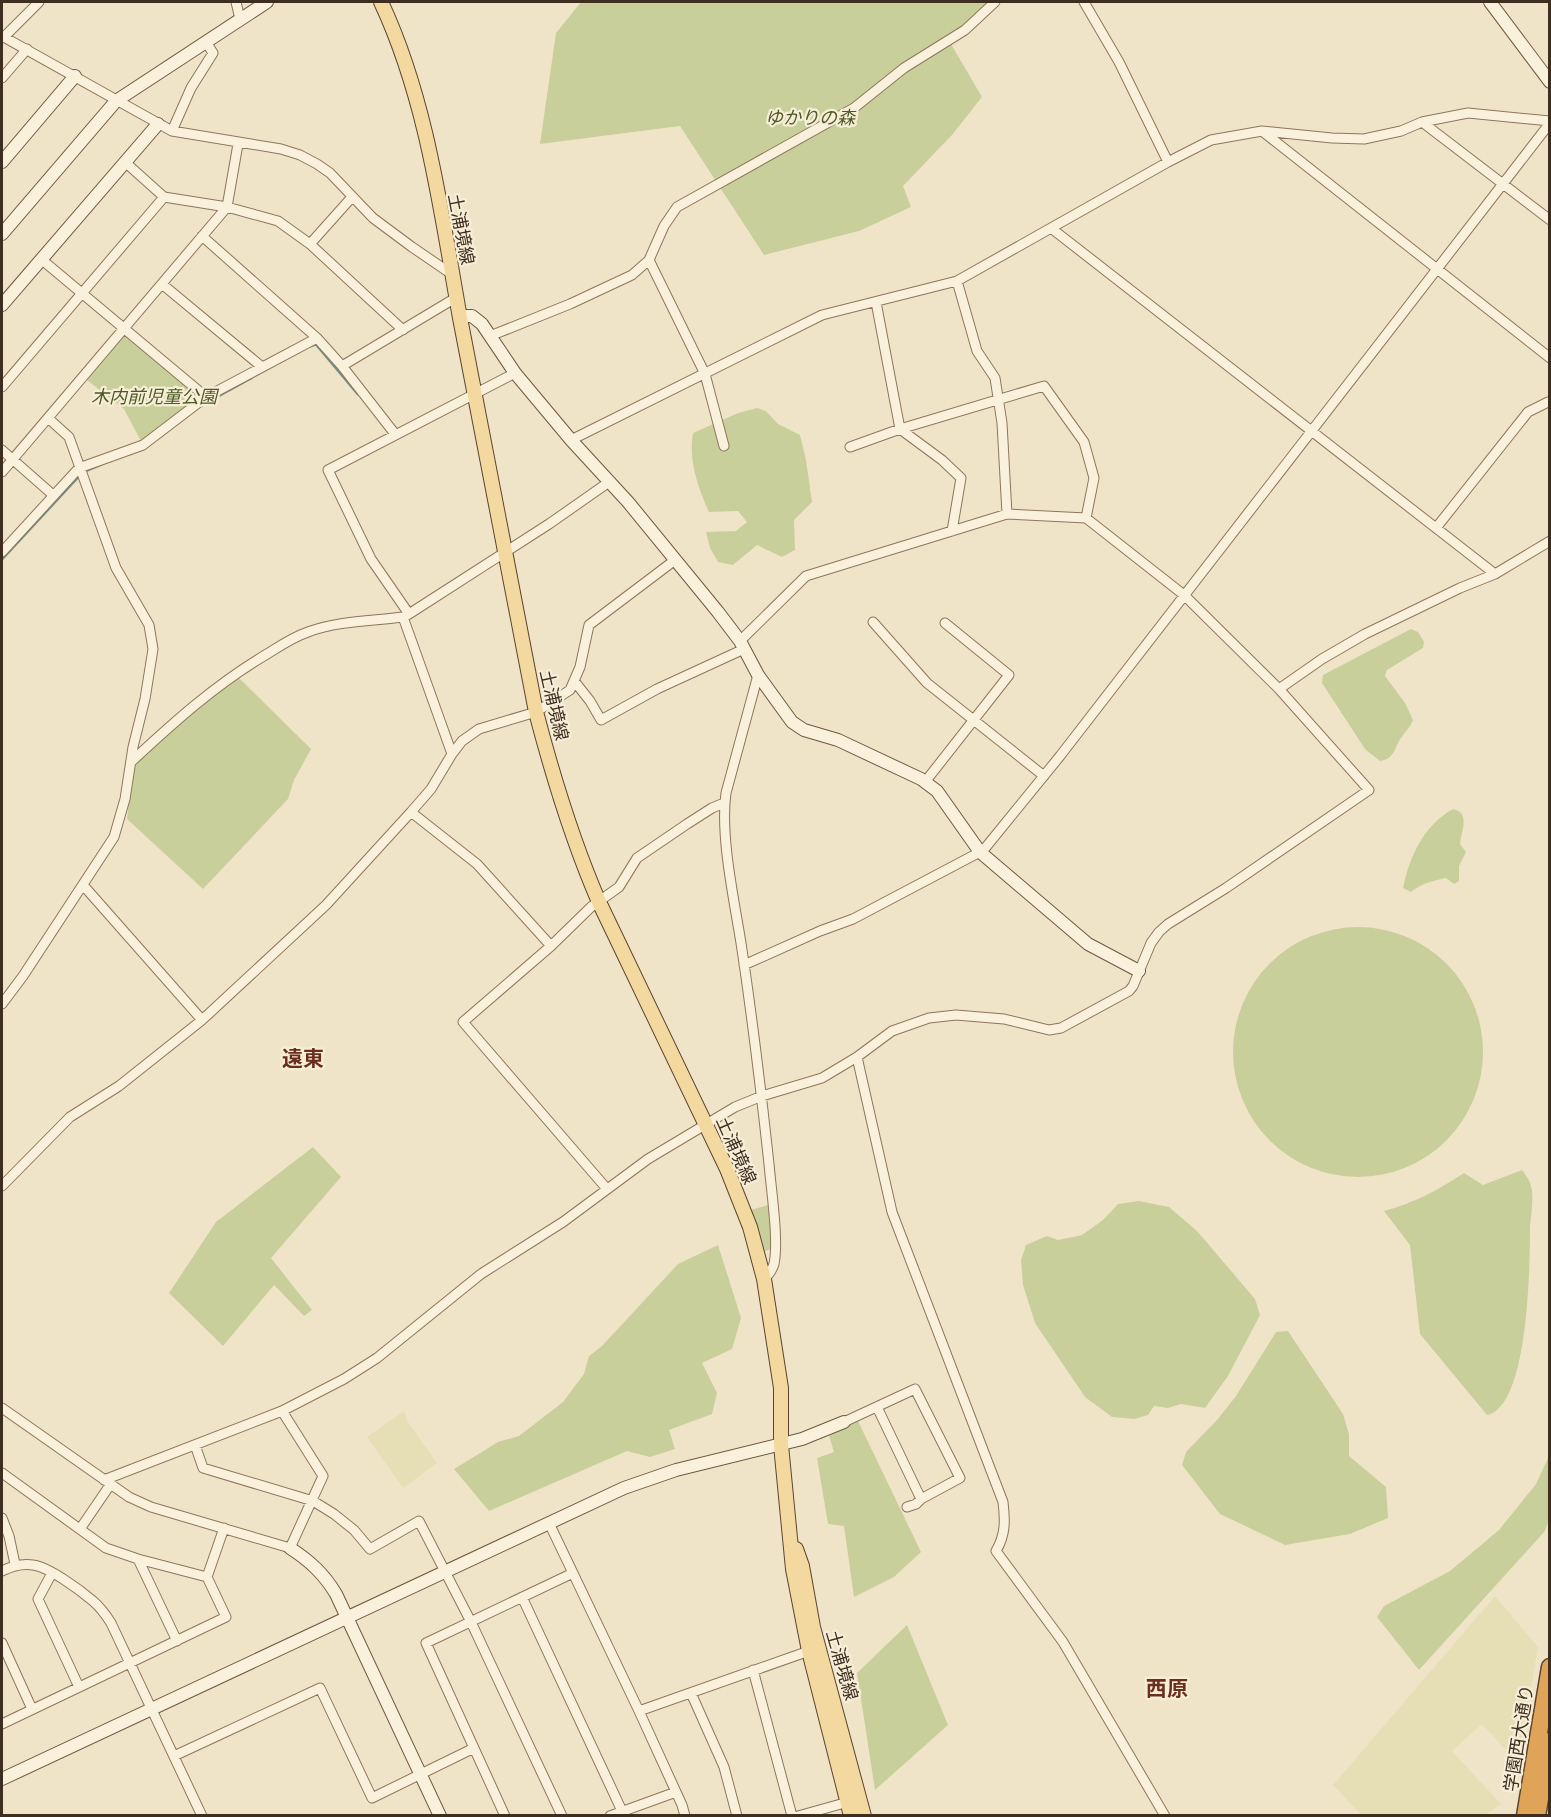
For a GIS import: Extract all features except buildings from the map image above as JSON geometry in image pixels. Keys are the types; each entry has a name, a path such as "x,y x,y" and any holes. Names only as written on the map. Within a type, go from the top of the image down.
{"highway":[{"name":"学園西大通り","path":"1525,1815 1550,1667"},
{"name":"学園西大通り","path":"1537,1815 1547,1771 1550,1741"}],"main road":[{"name":"土浦境線","path":"381,2 398,40 417,99 453,275 536,712 565,815 599,902 727,1169 742,1207 764,1279 781,1388 781,1445 793,1569 809,1651 850,1809"},
{"name":"土浦境線","path":"788,1524 802,1566 813,1627 864,1815"}],"street":[{"path":"39,2 3,36 172,131 238,144 281,149 300,155 330,173 352,197 404,241 453,275"},
{"path":"236,2 240,19"},
{"path":"2,234 116,101 267,2"},
{"path":"490,336 570,304 632,275 649,260 660,235 677,207 854,108 904,68 965,30 995,2"},
{"path":"1084,2 1119,62 1168,162"},
{"path":"1490,2 1550,82"},
{"path":"172,131 191,88 213,53 206,42"},
{"path":"2,78 27,49"},
{"path":"2,162 75,76"},
{"path":"571,440 822,315 957,281 1211,140 1262,131 1364,139 1422,122 1468,113 1550,122"},
{"path":"1422,122 1550,220"},
{"path":"744,965 853,919 980,852 1044,776 1550,122"},
{"path":"2,305 158,124"},
{"path":"1262,131 1550,358"},
{"path":"2,472 227,207 238,144"},
{"path":"125,162 164,197 227,207 278,221 310,244 403,330"},
{"path":"2,387 164,197"},
{"path":"310,244 352,197"},
{"path":"1051,228 1496,574"},
{"path":"202,236 316,338 342,366 393,432"},
{"path":"41,259 206,397"},
{"path":"649,260 705,374 724,446"},
{"path":"957,281 972,338 977,351 994,378 1002,423 1006,514"},
{"path":"162,284 262,367"},
{"path":"342,366 457,297"},
{"path":"876,302 900,429 942,460 961,478 952,531"},
{"path":"460,316 472,316 478,319 515,374 675,560 742,645 758,675 792,722 804,730 838,740 878,758 925,782 937,791 980,852 1088,944 1139,971"},
{"path":"2,552 79,468 143,445 206,397 316,338"},
{"path":"452,754 406,615 371,559 328,470 393,432 515,374"},
{"path":"850,447 998,398 1044,386 1084,442 1094,478 1086,518"},
{"path":"1436,528 1528,412 1549,403"},
{"path":"2,1004 106,851 119,825 153,649 144,614 116,568 69,437 48,418"},
{"path":"2,450 53,495"},
{"path":"131,762 199,700 234,673 308,632 349,623 406,615 549,524 609,482"},
{"path":"80,1530 107,1483 195,1445 282,1412 367,1365 481,1274 563,1222 648,1159 705,1124 762,1096 803,1086 822,1078 857,1057 892,1030 929,1018 956,1015 1004,1019 1049,1030 1061,1028 1123,996 1133,986 1151,943 1168,924 1226,888 1369,790 1279,689 1184,595 1086,518 1006,514 806,576 742,645 601,720 590,701 574,682"},
{"path":"1279,689 1322,659 1365,634 1460,588 1496,574 1550,541"},
{"path":"2,1186 70,1117 119,1086 202,1020 326,905 431,789 462,741 479,729 536,712 570,690 589,625 675,560"},
{"path":"873,622 927,683 1044,776"},
{"path":"925,782 1009,675 945,623"},
{"path":"758,675 724,803 730,876 762,1096 772,1198 774,1265 770,1274 764,1279"},
{"path":"607,1189 463,1022 551,946 591,907 619,887 637,858 712,808 724,803"},
{"path":"411,812 477,864 551,946"},
{"path":"83,885 202,1020"},
{"path":"857,1057 892,1212 1003,1502 1005,1520 1003,1539 996,1551 1063,1642 1165,1815"},
{"path":"2,1779 645,1480 802,1439 915,1389 960,1478 907,1508"},
{"path":"877,1407 921,1499"},
{"path":"2,1408 129,1497 151,1507 290,1548 308,1560 328,1581 440,1815"},
{"path":"282,1412 323,1476 290,1548"},
{"path":"195,1445 203,1468 312,1501 334,1514 354,1530 370,1549 419,1521 471,1622 562,1815"},
{"path":"2,1473 106,1548 207,1577"},
{"path":"2,1518 9,1536 15,1564"},
{"path":"549,1523 639,1711 685,1815"},
{"path":"2,1724 226,1617 207,1577 224,1528"},
{"path":"138,1559 177,1641"},
{"path":"2,1571 15,1564 35,1565 52,1573 101,1608 111,1623 202,1815"},
{"path":"52,1573 38,1599 79,1688"},
{"path":"505,1815 426,1643 573,1573"},
{"path":"522,1597 622,1811"},
{"path":"2,1643 32,1709"},
{"path":"639,1711 809,1651"},
{"path":"753,1670 792,1815"},
{"path":"174,1756 320,1688 372,1798 474,1748"},
{"path":"691,1693 724,1767 737,1815"},
{"path":"610,1815 676,1792"},
{"path":"798,1815 850,1809"}],"shaded area":[{"path":"404,1411 408,1422 437,1463 403,1488 367,1437"},
{"path":"1495,1596 1538,1647 1518,1763 1482,1724 1452,1751 1501,1804 1485,1815 1361,1815 1333,1785"}],"green space":[{"name":"ゆかりの森","path":"581,2 991,2 951,44 982,97 952,135 903,186 911,207 859,231 764,255 680,126 540,144 556,33"},
{"name":"木内前児童公園","path":"124,328 206,397 143,445 124,409 83,377"},
{"path":"757,408 766,411 778,424 800,435 812,502 794,520 795,550 782,557 757,545 733,565 718,562 710,548 706,532 736,531 747,522 738,511 709,512 695,473 692,453 693,433 738,413"},
{"path":"1411,629 1418,632 1424,642 1423,648 1387,670 1385,676 1405,703 1413,720 1392,754 1380,761 1365,749 1322,683 1323,675"},
{"path":"236,675 311,749 294,780 288,799 203,889 127,819 132,769 162,737"},
{"path":"1453,809 1462,814 1463,828 1460,844 1466,852 1459,866 1459,881 1454,884 1446,878 1432,881 1411,892 1403,888 1419,843 1434,824"},
{"path":"1358,927 1382,930 1406,937 1427,948 1446,964 1462,983 1473,1004 1480,1028 1483,1052 1480,1076 1473,1100 1462,1121 1446,1140 1427,1156 1406,1167 1382,1174 1358,1177 1334,1174 1310,1167 1289,1156 1270,1140 1254,1121 1243,1100 1236,1076 1233,1052 1236,1028 1243,1004 1254,983 1270,964 1289,948 1310,937 1334,930"},
{"path":"313,1147 341,1177 271,1258 312,1310 304,1316 274,1285 223,1346 169,1293 216,1222"},
{"path":"1522,1170 1532,1190 1524,1331 1519,1361 1511,1387 1501,1406 1487,1415 1420,1334 1410,1245 1384,1211 1426,1195 1464,1173 1483,1185"},
{"path":"1139,1201 1169,1207 1197,1231 1255,1299 1260,1315 1228,1376 1205,1408 1181,1404 1168,1408 1154,1406 1148,1415 1134,1419 1112,1417 1085,1397 1035,1323 1023,1285 1021,1260 1026,1245 1047,1236 1058,1240 1082,1235 1103,1220 1118,1204"},
{"path":"768,1205 773,1249 765,1251 751,1210"},
{"path":"718,1245 741,1318 732,1349 702,1363 717,1393 712,1414 669,1430 675,1449 650,1457 627,1451 489,1511 454,1469 498,1442 519,1436 563,1402 584,1374 589,1356 602,1346 678,1264"},
{"path":"1288,1331 1343,1414 1349,1434 1349,1456 1386,1487 1388,1518 1350,1534 1285,1545 1220,1514 1182,1465 1186,1452 1217,1420 1236,1396 1276,1332"},
{"path":"858,1421 921,1552 894,1577 854,1597 844,1526 828,1524 817,1458 834,1452 829,1436"},
{"path":"1549,1456 1549,1520 1545,1531 1419,1670 1377,1617 1384,1606 1450,1571 1499,1530 1536,1484"},
{"path":"907,1625 948,1725 875,1790 857,1673"}],"waterway":[{"path":"310,346 316,344 358,394"},
{"path":"202,405 251,378"},
{"path":"85,471 104,463"},
{"path":"2,559 78,477"}],"district":[{"name":"遠東","path":"303,1057"},
{"name":"西原","path":"1167,1687"}]}
